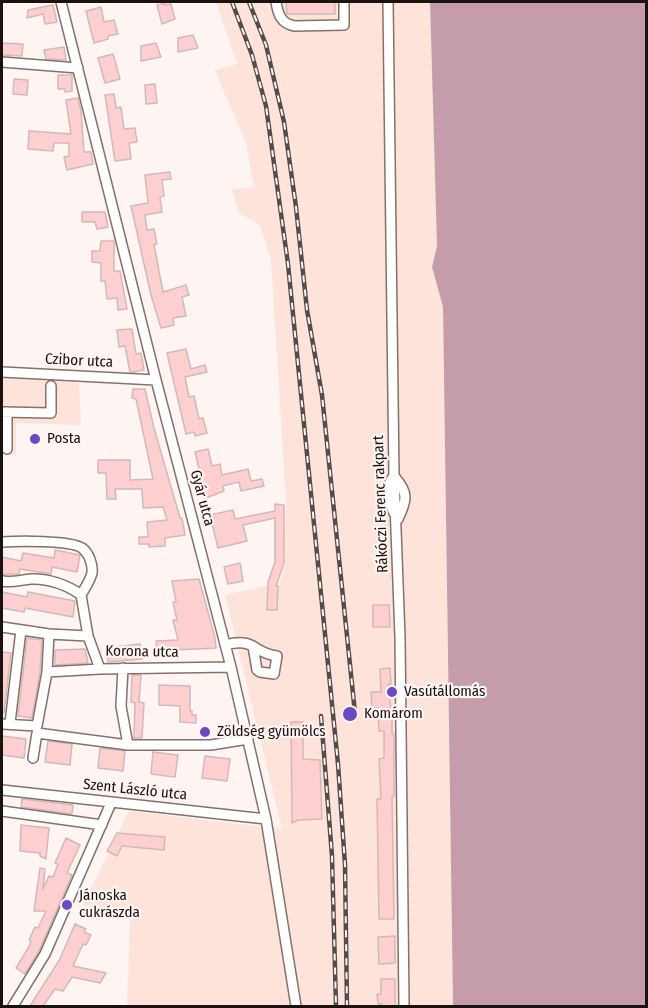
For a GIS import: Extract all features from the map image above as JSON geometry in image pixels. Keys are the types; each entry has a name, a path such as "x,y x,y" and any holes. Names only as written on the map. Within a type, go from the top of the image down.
{"street":[{"name":"Gyár utca","path":"61,2 248,739 266,819 296,1006"},
{"path":"276,2 280,18 288,25 295,26 344,25 344,2"},
{"name":"Rákóczi Ferenc rakpart","path":"388,2 404,1006"},
{"path":"2,62 78,68"},
{"name":"Czibor utca","path":"2,372 156,380"},
{"path":"7,449 4,412 51,413 51,386"},
{"path":"2,542 54,542 73,544 82,548 89,558 92,572 81,595 88,636"},
{"path":"2,581 44,580 62,584 81,595"},
{"name":"Korona utca","path":"2,627 49,634 88,636 100,669 231,667"},
{"path":"21,630 6,724 128,745 212,745 248,739"},
{"path":"33,758 47,672 49,634"},
{"path":"225,645 242,641 253,646"},
{"path":"123,668 121,706 128,745"},
{"path":"47,672 100,669"},
{"name":"Szent László utca","path":"2,790 266,819"},
{"path":"13,1006 45,954 111,803"},
{"path":"2,811 102,825"},
{"path":"87,860 99,862"}],"shaded area":[{"path":"216,2 430,2 437,247 432,267 443,307 453,1006 127,1006 130,919 83,905 129,811 282,829 225,595 269,585 279,585 285,564 286,499 271,260 260,225 239,213 232,190 254,187 246,143 215,70 237,64"},
{"path":"430,2 646,2 646,1006 453,1006 443,307 432,267 437,246"},
{"path":"2,377 79,383 81,425 16,423 16,455 2,454"}],"building":[{"path":"286,2 335,2 335,14 287,14"},
{"path":"165,3 165,5 171,4 175,19 162,24 157,5"},
{"path":"53,5 57,22 45,24 43,14 27,18 28,10"},
{"path":"101,7 104,22 114,20 118,34 94,43 86,11"},
{"path":"193,35 198,48 178,52 178,38"},
{"path":"2,43 23,44 22,56 2,55"},
{"path":"156,43 161,57 141,61 141,46"},
{"path":"64,47 66,60 46,59 44,50"},
{"path":"113,54 120,79 105,83 98,58"},
{"path":"58,75 72,75 72,91 65,92 65,89 58,89"},
{"path":"14,79 28,80 27,95 13,94"},
{"path":"155,84 157,103 146,104 145,85"},
{"path":"114,94 116,108 121,107 124,129 135,128 137,142 129,143 131,159 115,161 105,95"},
{"path":"78,98 84,152 91,152 93,164 67,170 64,157 69,156 69,143 54,143 53,151 28,149 29,131 71,134 66,100"},
{"path":"170,172 171,179 162,180 164,196 160,197 162,212 145,215 147,230 154,229 157,244 154,244 163,292 186,285 189,295 182,297 186,316 173,318 174,325 161,328 151,295 131,206 148,203 145,175"},
{"path":"82,212 105,212 108,227 97,229 95,222 82,222"},
{"path":"101,241 114,241 114,271 120,271 127,309 118,310 117,298 107,299 105,281 101,281 101,263 92,262 92,251 100,251"},
{"path":"132,329 136,354 141,353 144,370 130,372 125,346 119,347 117,330"},
{"path":"186,349 191,369 205,365 207,372 185,377 189,397 194,396 199,419 203,418 207,433 195,436 194,432 186,434 167,353"},
{"path":"133,389 145,389 154,428 180,518 182,518 185,535 165,538 165,546 149,547 149,544 139,544 139,537 148,537 147,522 167,520 163,507 143,508 142,489 115,489 116,499 107,499 106,473 98,473 98,460 130,460 130,480 153,479 136,399 132,398"},
{"path":"208,449 212,466 220,464 222,475 248,469 251,481 262,479 264,486 241,491 239,482 223,486 224,491 206,498 195,452"},
{"path":"275,504 284,505 284,563 276,586 278,586 277,610 267,610 268,582 275,562 275,518 243,525 247,541 218,548 210,515 233,510 235,519 275,511"},
{"path":"55,550 80,555 77,572 52,567 51,574 20,569 19,574 2,574 2,557 21,561 23,553 54,558"},
{"path":"240,563 243,581 228,584 224,567"},
{"path":"199,579 216,648 157,649 156,641 178,640 173,620 177,620 172,581"},
{"path":"2,592 27,597 28,592 75,601 73,617 25,608 24,612 2,608"},
{"path":"373,605 389,605 390,627 373,627"},
{"path":"27,638 42,640 40,672 32,718 18,716"},
{"path":"140,644 142,659 108,662 106,648"},
{"path":"85,649 88,663 55,665 55,650"},
{"path":"2,652 11,653 4,713 2,713"},
{"path":"390,668 391,684 388,684 392,710 392,734 394,734 394,796 392,796 394,919 379,919 377,799 381,799 379,759 384,758 384,731 379,731 378,708 372,708 371,692 381,692 380,669"},
{"path":"132,675 141,675 139,702 144,703 142,738 134,738 135,703 131,702"},
{"path":"159,685 190,686 190,711 192,715 196,715 196,723 180,722 180,706 159,705"},
{"path":"291,722 303,722 303,759 320,760 322,819 298,820 292,823"},
{"path":"2,736 26,739 24,758 2,755"},
{"path":"48,741 72,744 70,765 45,762"},
{"path":"100,748 125,751 123,771 98,768"},
{"path":"153,752 178,755 175,777 151,774"},
{"path":"205,756 230,759 227,781 202,778"},
{"path":"22,799 73,805 72,814 21,807"},
{"path":"21,825 49,828 46,859 40,856 40,853 20,851"},
{"path":"117,833 165,837 164,850 122,846 117,856 107,851"},
{"path":"66,838 80,845 67,873 72,875 39,951 25,974 16,968 30,945 29,940 35,927 38,928 46,911 34,911 40,868 45,869 43,889 49,876 53,877 58,864 55,863"},
{"path":"75,924 86,929 84,932 91,935 86,945 83,944 73,966 106,973 100,983 72,977 63,991 55,989 43,1006 30,1006 60,959"},
{"path":"395,936 395,963 379,964 378,937"},
{"path":"381,979 395,979 395,1006 378,1004 377,994 381,994"}],"railway":[{"path":"232,2 252,55 266,106 288,264 338,764 345,865 347,1006"},
{"path":"249,2 266,45 284,122 307,310 322,395 355,713"},
{"path":"321,716 332,856 336,1006"}],"place":[{"name":"Posta","path":"35,439"},
{"name":"Vasútállomás","path":"392,692"},
{"name":"Komárom","path":"350,714"},
{"name":"Zöldség gyümölcs","path":"205,732"},
{"name":"Jánoska cukrászda","path":"67,905"}]}
